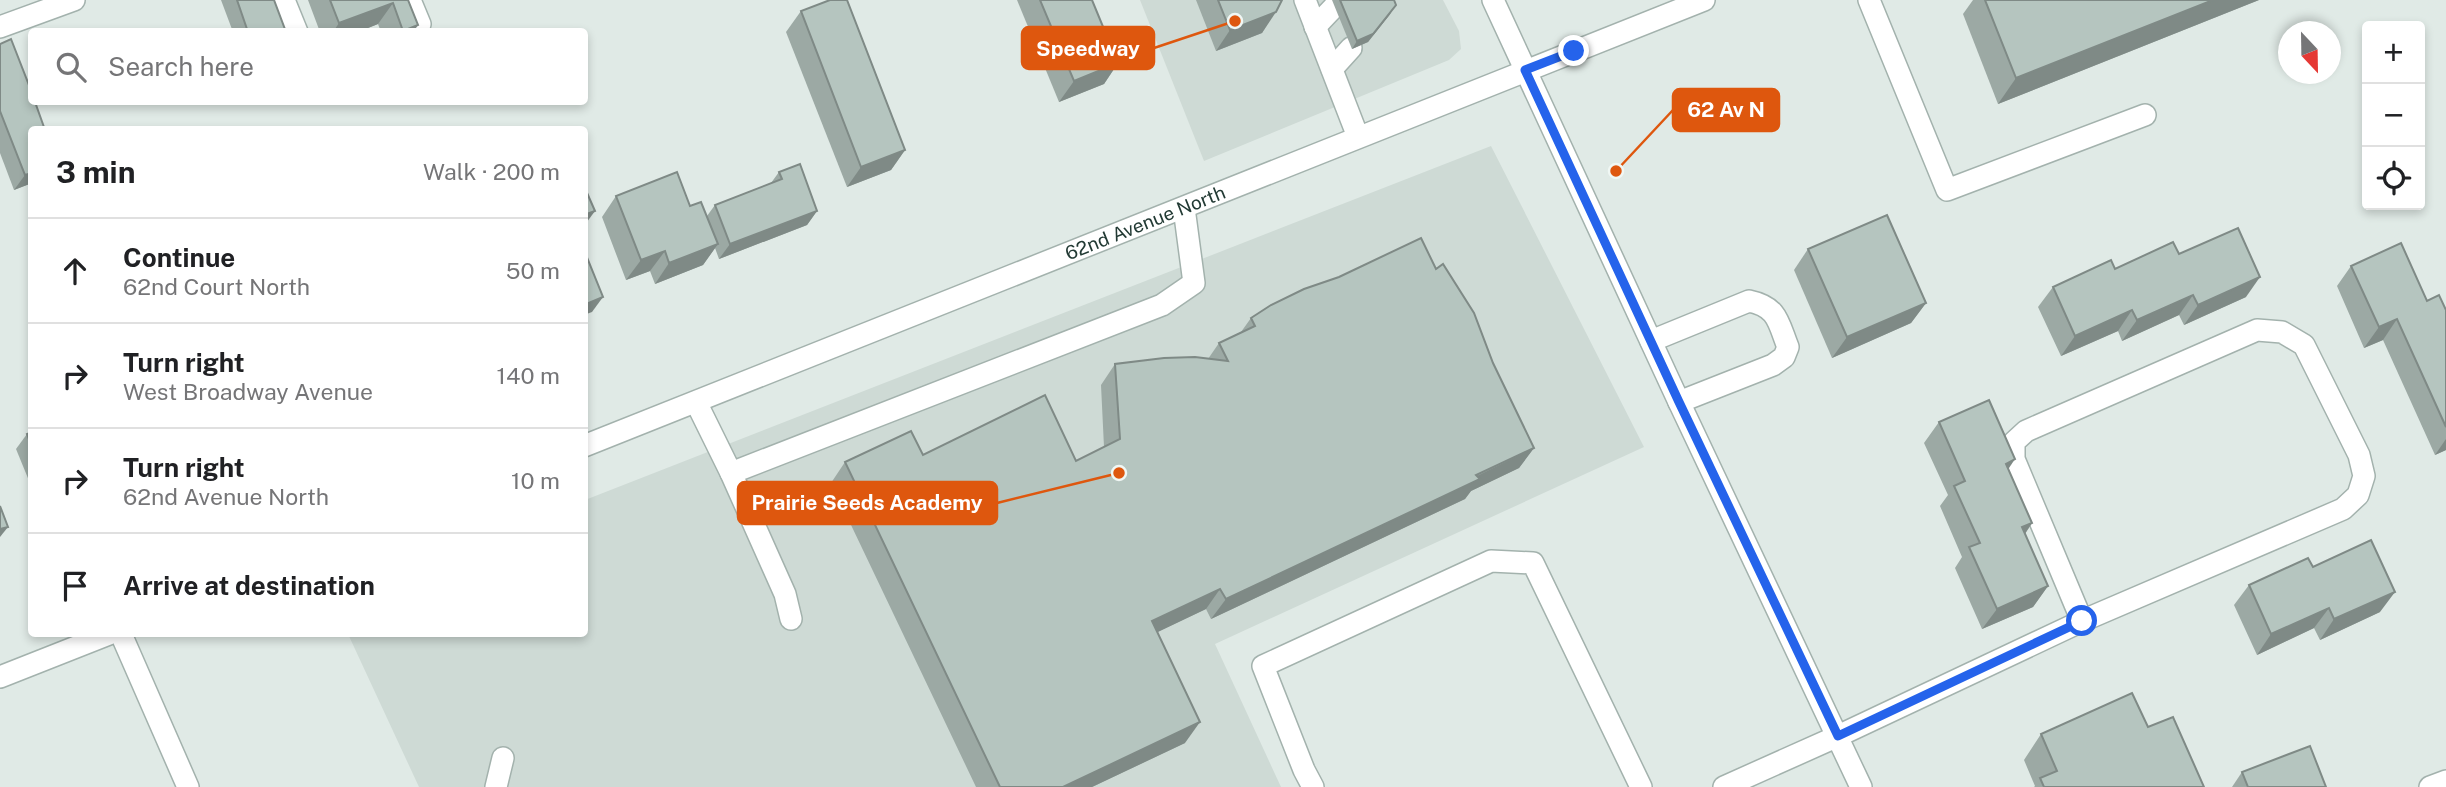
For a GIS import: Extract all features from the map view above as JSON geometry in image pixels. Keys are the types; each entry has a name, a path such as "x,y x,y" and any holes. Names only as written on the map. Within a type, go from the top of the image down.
{"street":[{"path":"0,27 74,0"},
{"path":"284,0 296,28"},
{"path":"410,0 420,24"},
{"path":"1305,0 1358,137"},
{"path":"1493,0 1861,787"},
{"name":"62nd Avenue North","path":"588,444 1704,0"},
{"path":"1869,0 1947,190 2145,115"},
{"path":"1315,27 1333,8"},
{"path":"1332,69 1351,48"},
{"path":"731,473 1162,305 1194,283 1184,208"},
{"path":"1651,341 1749,301 1762,304 1774,312 1788,347 1784,357 1773,365 1679,402"},
{"path":"1724,787 2082,621 2343,509 2358,495 2364,476 2359,454 2304,345 2282,332 2257,330 2026,430 2014,442 2014,459 2082,621"},
{"path":"696,402 785,594 791,619"},
{"path":"1313,787 1263,666 1491,561 1533,563 1641,787"},
{"path":"0,677 101,637"},
{"path":"122,637 188,787"},
{"path":"496,787 503,758"},
{"path":"2430,787 2446,781"}],"shaded area":[{"path":"1140,0 1443,0 1459,31 1461,49 1449,60 1204,161"},
{"path":"1491,146 1644,447 1215,644 1281,787 419,787 349,637 588,637 588,499"}],"building":[{"path":"237,0 274,0 284,28 247,28"},
{"path":"330,0 408,0 418,25 402,28 393,3 339,23"},
{"path":"830,0 847,0 905,150 861,167 801,11"},
{"path":"1040,0 1092,0 1118,63 1074,81"},
{"path":"1218,0 1282,0 1276,12 1230,30"},
{"path":"1340,0 1394,0 1396,5 1373,34 1357,41"},
{"path":"1985,0 2213,0 2016,78"},
{"path":"11,39 28,83 28,105 36,105 44,126 28,126 28,174 25,175 0,111 0,44"},
{"path":"800,164 817,211 730,244 715,205 782,179 779,172"},
{"path":"677,172 690,206 701,202 718,244 669,263 665,251 641,260 616,196"},
{"path":"588,195 595,211 588,214"},
{"path":"1887,215 1926,303 1847,337 1808,249"},
{"path":"2238,228 2260,277 2198,305 2193,295 2137,320 2132,310 2075,336 2053,287 2111,260 2115,269 2173,242 2179,254"},
{"path":"1421,238 1436,269 1443,264 1474,313 1493,363 1534,448 1476,475 1480,479 1226,599 1220,589 1152,621 1200,722 1063,787 1000,787 845,462 911,431 923,455 1045,395 1076,461 1120,439 1115,364 1195,357 1228,361 1219,343 1255,326 1251,318 1271,305 1304,289 1339,277"},
{"path":"2401,243 2427,301 2439,295 2446,310 2446,427 2397,319 2379,327 2351,266"},
{"path":"588,260 603,297 588,303"},
{"path":"1989,400 2015,459 2006,464 2032,523 2022,527 2048,586 1997,609 1969,547 1980,543 1954,486 1965,481 1939,422"},
{"path":"0,506 8,527 0,529"},
{"path":"2371,540 2395,592 2334,619 2329,608 2271,634 2249,585 2308,558 2313,567"},
{"path":"2132,693 2148,727 2173,717 2204,787 2044,787 2040,778 2057,771 2041,734"},
{"path":"2310,746 2326,787 2248,787 2242,772"}],"place":[{"name":"Speedway","path":"1235,21"},
{"name":"62 Av N","path":"1616,171"},
{"name":"Prairie Seeds Academy","path":"1119,473"}],"route":[{"path":"1574,51 1525,70 1838,736 2082,621"}]}
